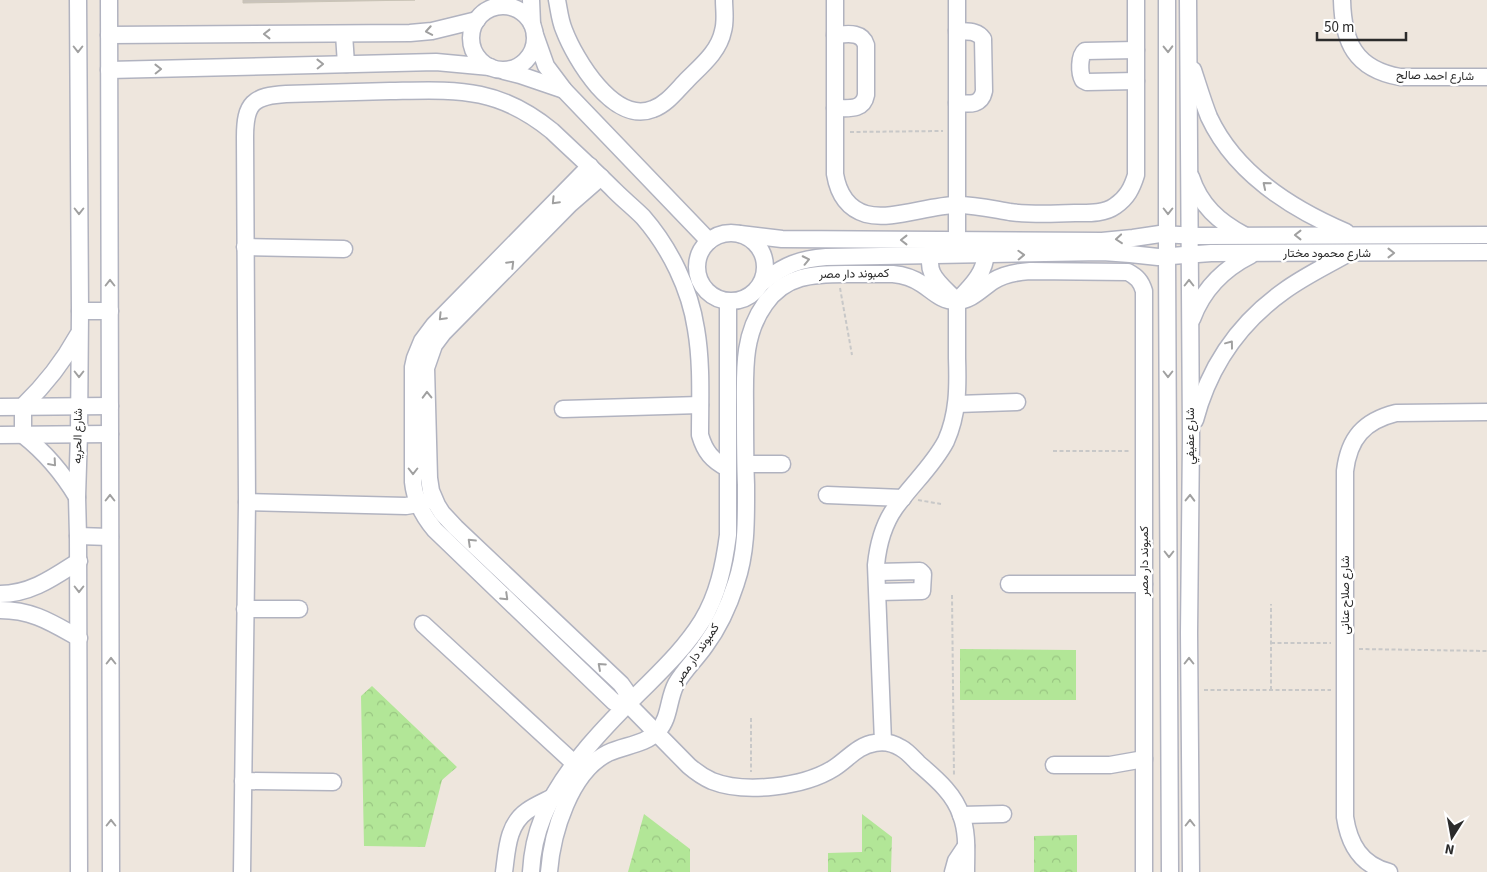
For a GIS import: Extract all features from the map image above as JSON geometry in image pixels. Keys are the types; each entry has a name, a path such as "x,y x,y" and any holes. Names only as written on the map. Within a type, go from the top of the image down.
{"street":[{"name":"شارع الحريه","path":"78,0 80,311 77,497 79,561 79,872"},
{"path":"109,0 111,872"},
{"path":"482,11 472,30 471,41 474,52 480,61 495,69 512,69 530,57 534,46 531,0"},
{"path":"557,0 563,29 581,64 615,103 626,110 639,112 652,110 663,104 710,56 719,44 724,30 724,0"},
{"path":"835,0 835,174 837,187 844,199 854,208 866,214 886,215 938,206 957,205 1036,214 1102,212 1114,207 1124,199 1132,188 1136,175 1136,0"},
{"path":"957,0 957,240"},
{"name":"شارع عفيفي","path":"1167,0 1170,872"},
{"name":"شارع عفيفي","path":"1188,0 1191,872"},
{"name":"شارع احمد صالح","path":"1342,0 1345,31 1349,43 1365,63 1376,70 1400,77 1487,77"},
{"path":"109,36 410,34 432,31 493,8 504,6 516,9 526,15 534,30 546,66 564,90 709,241"},
{"path":"957,31 976,32 983,39 984,91 981,98 975,103 957,103"},
{"path":"344,34 346,64"},
{"path":"835,35 858,35 866,45 865,99 861,106 835,108"},
{"path":"1136,50 1085,51 1081,56 1081,75 1082,79 1087,82 1136,81"},
{"path":"1188,57 1210,117 1225,143 1244,166 1266,187 1291,204 1319,221 1353,235"},
{"path":"109,70 436,62 471,64 495,69 520,75 564,90"},
{"path":"242,872 247,502 246,120 248,111 260,98 268,95 447,90 485,95 514,106 540,121 643,217 671,258 682,280 690,304 700,352 700,435 703,446 709,456 727,468"},
{"path":"1189,170 1194,186 1208,209 1228,226 1244,234"},
{"path":"595,171 434,325 422,341 415,358 413,376 413,482 426,501 425,518 435,530 614,702 628,704 679,757 700,775 712,781 725,785 752,787 782,786 818,777 834,768 859,749 874,742 893,744 903,749 945,788 958,808 965,830 966,872"},
{"path":"729,233 782,239 957,240 984,248 930,256 809,258 792,263 777,271 763,282 749,298 728,302 718,299 703,287 698,278 697,268 698,258 702,249 709,241 729,233"},
{"path":"740,234 751,239 760,247 765,258 766,270 763,282"},
{"name":"شارع محمود مختار","path":"984,248 1102,241 1168,234 1487,235"},
{"path":"939,240 930,256 929,264 932,273 957,301"},
{"path":"245,247 344,249"},
{"path":"883,742 877,572 878,550 881,536 894,509 937,456 946,440 952,423 957,404 957,301 977,278 984,264 984,248"},
{"name":"شارع محمود مختار","path":"984,248 1104,252 1167,257 1212,253 1487,252"},
{"path":"1189,326 1196,307 1206,290 1236,262 1254,253"},
{"path":"1191,437 1200,403 1211,376 1225,351 1242,328 1262,307 1285,290 1348,253"},
{"name":"كمبوند دار مصر","path":"657,732 665,721 675,686 701,651 724,615 736,582 744,549 746,523 745,363 749,337 756,319 770,298 789,282 807,276 837,274 903,275 922,283 942,298 957,301 970,298 993,281 1004,275 1017,272 1128,272 1136,276 1144,291 1144,872"},
{"path":"531,872 536,838 551,798 575,764 604,730 676,656 690,639 703,620 713,600 720,579 728,535 728,302"},
{"path":"80,311 110,311"},
{"path":"22,406 39,391 54,373 68,354 79,334"},
{"path":"1144,387 1136,413 1134,524 1144,552"},
{"path":"957,404 1016,402"},
{"path":"563,409 700,405"},
{"path":"0,406 110,406"},
{"path":"22,406 23,435 54,462 77,497"},
{"name":"شارع صلاح عنانى","path":"1389,872 1370,864 1360,855 1352,843 1345,817 1345,471 1347,457 1352,444 1360,432 1382,416 1396,413 1487,412"},
{"path":"0,435 110,434"},
{"path":"746,464 782,464"},
{"path":"828,495 903,498"},
{"path":"247,502 400,506 426,501"},
{"path":"78,536 110,537"},
{"path":"6,593 34,588 49,581 79,561"},
{"path":"877,572 920,571 923,574 922,591 878,592"},
{"path":"1009,584 1144,584"},
{"path":"6,593 17,597 18,603 6,611"},
{"path":"245,609 299,609"},
{"path":"6,611 31,614 43,618 79,638"},
{"path":"423,624 575,764"},
{"path":"1169,634 1189,633"},
{"path":"549,872 552,844 560,816 587,770 606,754 641,742 657,732"},
{"path":"1054,765 1110,765 1144,759"},
{"path":"243,781 333,782"},
{"path":"504,872 510,835 517,821 528,810 551,798"},
{"path":"1136,872 1137,836 1144,805"},
{"path":"958,808 1003,814"},
{"path":"953,872 956,861 966,846"},
{"path":"1190,854 1198,872"}],"path":[{"path":"835,133 957,130"},
{"path":"837,274 852,355"},
{"path":"1053,451 1135,450"},
{"path":"903,498 941,504"},
{"path":"952,596 958,808"},
{"path":"1271,604 1271,690"},
{"path":"1271,643 1487,651"},
{"path":"1189,690 1345,690"},
{"path":"751,718 752,787"}],"green space":[{"path":"960,649 1076,650 1076,700 960,700"},
{"path":"372,686 457,767 442,780 425,847 364,846 361,696"},
{"path":"644,814 690,849 690,872 628,872"},
{"path":"862,814 892,837 891,872 828,872 828,853 862,852"},
{"path":"1077,835 1077,872 1034,872 1034,836"}],"building":[{"path":"243,0 415,0 243,3"}]}
